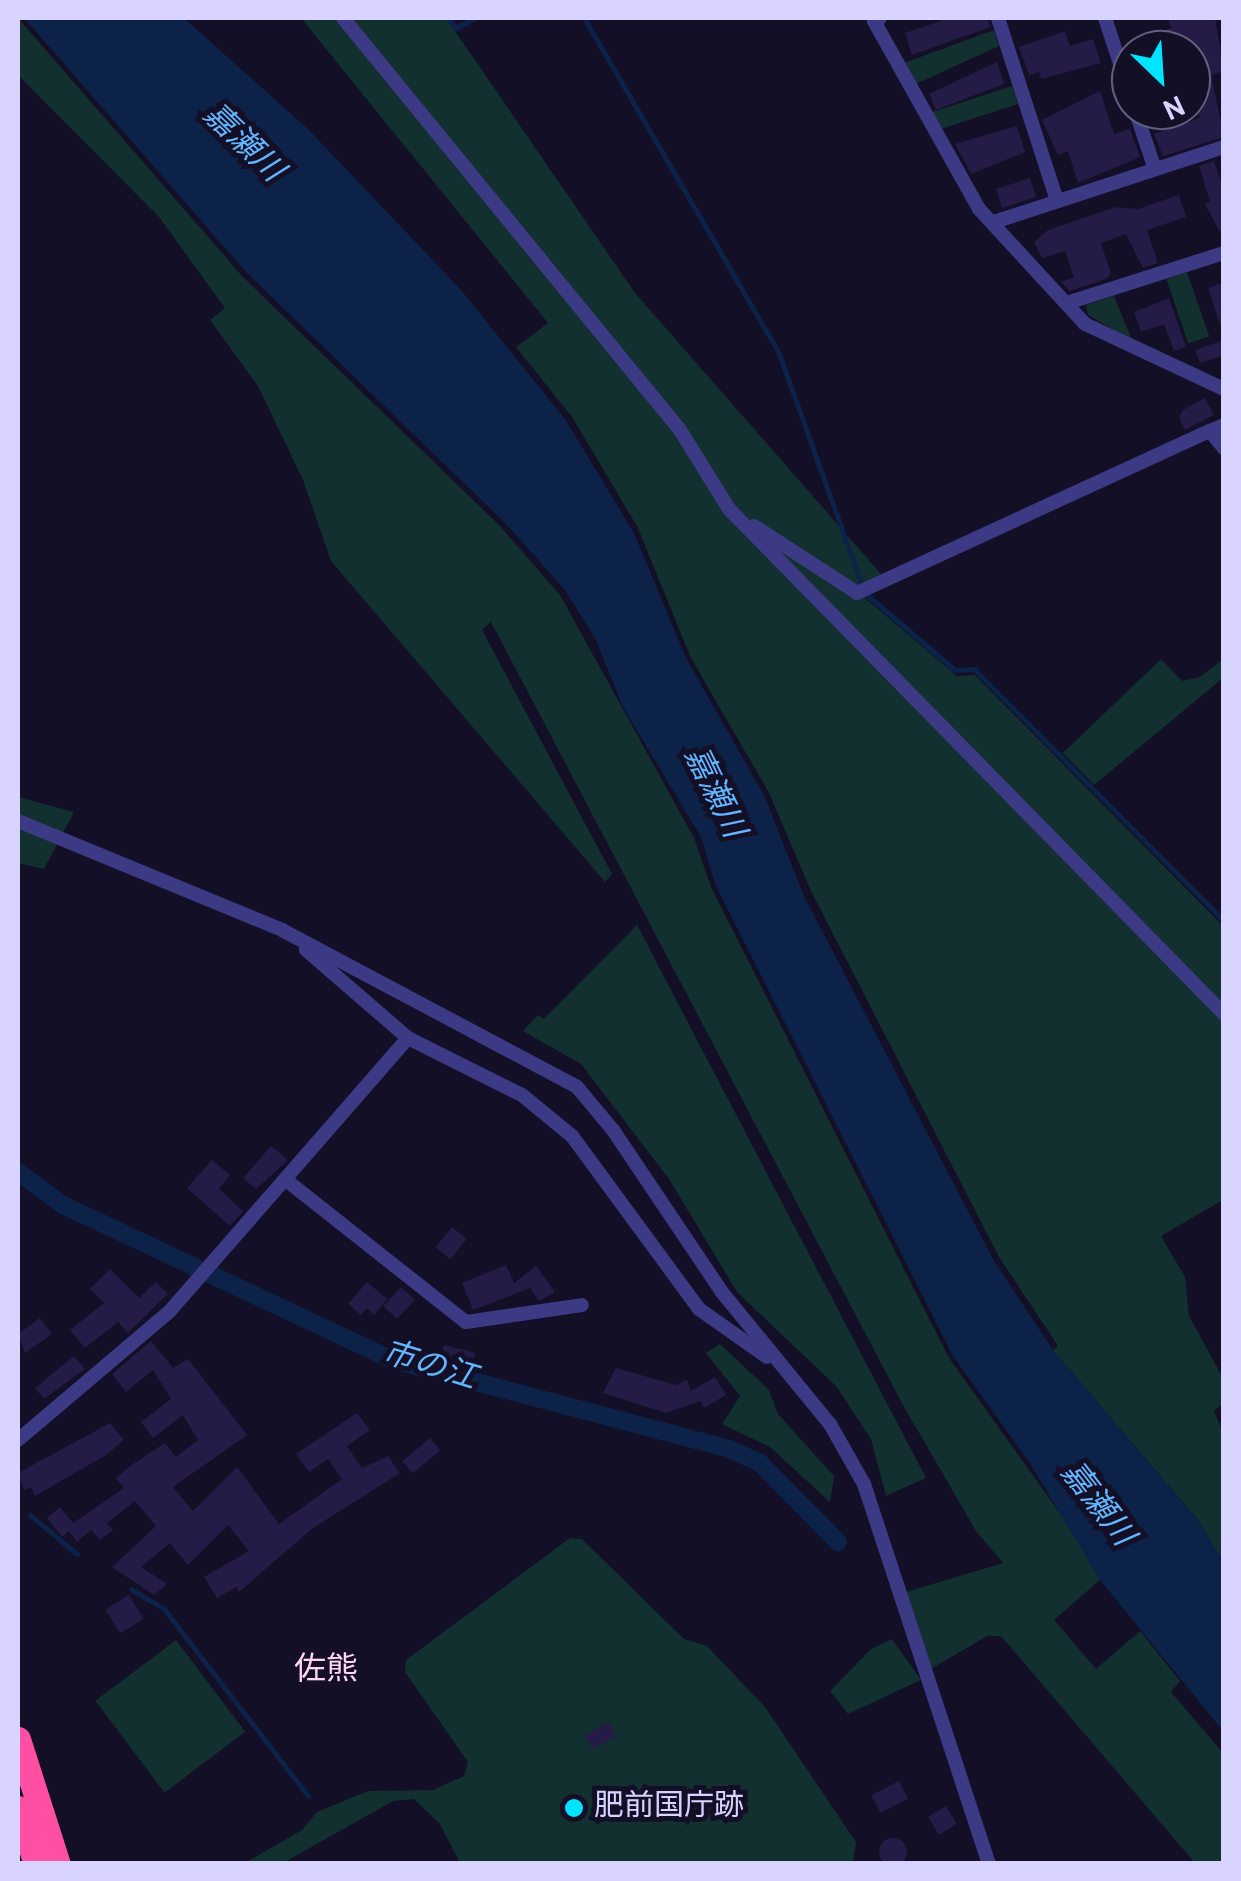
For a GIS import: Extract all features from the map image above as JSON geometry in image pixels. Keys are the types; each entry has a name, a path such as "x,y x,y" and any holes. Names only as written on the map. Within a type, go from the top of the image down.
{"highway":[{"path":"18,1739 58,1864"},
{"path":"18,1808 36,1864"}],"street":[{"path":"343,18 680,430 728,509 1217,1002 1224,1014"},
{"path":"880,18 874,21 930,124 994,222 1085,324 1224,389"},
{"path":"998,18 1057,201"},
{"path":"1142,130 1155,170"},
{"path":"994,222 1224,147"},
{"path":"1067,304 1224,253"},
{"path":"728,509 858,594 1217,428 1224,448"},
{"path":"18,821 282,930 577,1087 780,1366 830,1424 864,1484 989,1864"},
{"path":"282,930 408,1038 522,1096 572,1136 699,1309 780,1366"},
{"path":"18,1440 98,1376 192,1287 408,1038"},
{"path":"286,1180 446,1312 466,1322 582,1304"}],"green space":[{"path":"18,18 242,276 500,526 560,595 694,838 711,887 949,1358 1089,1554 1100,1580 1054,1620 1096,1669 1140,1631 1180,1681 1171,1692 1223,1753 1223,1863 1195,1863 1001,1636 987,1636 931,1669 906,1592 1003,1563 976,1531 903,1405 491,622 482,630 612,874 605,882 331,561 303,480 258,386 210,320 225,308 159,217 18,75"},
{"path":"301,18 446,18 635,293 881,574 865,598 957,676 975,675 1223,926 1223,1200 1161,1236 1185,1277 1189,1316 1223,1378 1223,1404 1214,1411 1223,1432 1223,1561 1197,1519 1053,1350 1058,1346 999,1257 811,891 769,793 690,656 638,528 572,417 516,347 548,323"},
{"path":"994,30 999,46 916,84 904,63"},
{"path":"1012,86 1018,104 938,130 932,112"},
{"path":"1187,272 1209,336 1188,343 1166,279"},
{"path":"1114,296 1132,340 1088,315 1086,305"},
{"path":"1161,659 1182,681 1200,677 1223,659 1223,678 1094,785 1063,753"},
{"path":"18,797 74,812 44,869 18,863"},
{"path":"637,925 926,1478 886,1496 871,1439 836,1386 737,1292 669,1179 581,1064 523,1031 538,1015 544,1019"},
{"path":"720,1344 769,1390 778,1414 834,1476 830,1502 770,1447 722,1424 740,1396 706,1353"},
{"path":"570,1538 582,1539 684,1639 707,1646 765,1707 856,1842 853,1863 460,1863 440,1824 414,1799 393,1801 283,1863 243,1864 302,1830 317,1812 368,1791 433,1790 464,1776 468,1762 405,1672 406,1660"},
{"path":"892,1639 921,1680 848,1714 830,1691 871,1649"},
{"path":"176,1640 245,1732 165,1793 95,1701"}],"water":[{"name":"嘉瀬川","path":"24,18 184,18 309,130 462,291 565,419 634,533 686,658 764,795 804,896 994,1261 1053,1350 1197,1519 1223,1561 1223,1731 1100,1580 1031,1465 953,1356 715,884 701,837 623,707 596,640 565,590 505,523 246,272"}],"building":[{"path":"950,18 988,18 990,27 912,55 905,33"},
{"path":"1168,18 1215,18 1224,71 1211,75 1211,30 1165,30 1171,28"},
{"path":"1065,31 1070,46 1093,39 1101,63 1041,79 1039,72 1029,75 1019,47"},
{"path":"997,62 1004,84 936,110 929,94"},
{"path":"1211,75 1224,137 1163,156 1154,134 1166,130 1211,130"},
{"path":"1100,91 1111,130 1114,134 1130,130 1140,157 1078,183 1068,151 1058,155 1042,120"},
{"path":"1017,126 1025,152 971,174 955,144"},
{"path":"1214,161 1224,190 1221,234 1205,204 1210,202 1199,166"},
{"path":"1030,178 1036,197 1002,208 996,189"},
{"path":"1179,195 1186,217 1147,230 1158,263 1143,268 1126,234 1101,243 1111,274 1070,291 1061,282 1074,277 1065,251 1042,258 1034,242 1048,230 1116,207 1138,209"},
{"path":"1224,282 1224,326 1221,327 1208,288"},
{"path":"1169,298 1186,347 1174,351 1164,324 1141,332 1134,312"},
{"path":"1224,340 1224,355 1200,363 1195,350"},
{"path":"1205,398 1214,415 1185,430 1179,418 1183,410"},
{"path":"271,1146 288,1160 256,1189 243,1178"},
{"path":"212,1160 230,1175 219,1189 243,1211 230,1226 187,1188"},
{"path":"452,1227 467,1239 450,1259 436,1247"},
{"path":"506,1265 514,1283 536,1266 555,1292 539,1301 530,1288 473,1310 462,1283"},
{"path":"110,1269 139,1298 156,1282 168,1294 128,1333 118,1322 85,1348 70,1330 104,1303 90,1289"},
{"path":"367,1282 387,1299 374,1315 367,1308 361,1315 348,1304"},
{"path":"401,1287 415,1300 397,1319 383,1306"},
{"path":"40,1318 52,1334 25,1353 18,1334"},
{"path":"151,1341 173,1368 188,1359 247,1435 173,1487 193,1511 237,1467 279,1524 342,1479 328,1459 309,1472 296,1454 357,1413 370,1430 347,1446 362,1468 388,1456 400,1473 313,1528 239,1592 236,1587 217,1598 204,1577 249,1551 228,1525 188,1565 170,1543 141,1567 167,1584 154,1595 112,1567 156,1526 135,1501 107,1523 113,1530 100,1540 91,1530 77,1542 69,1531 62,1537 47,1518 60,1507 73,1523 124,1488 116,1478 133,1464 165,1443 176,1457 198,1440 183,1415 153,1438 141,1422 171,1399 153,1370 126,1392 112,1374"},
{"path":"444,1345 475,1353 472,1364 441,1357"},
{"path":"74,1356 85,1369 44,1399 35,1388"},
{"path":"616,1368 676,1385 687,1380 691,1391 715,1377 726,1395 704,1408 700,1401 666,1413 603,1393"},
{"path":"110,1423 124,1440 106,1455 35,1496 31,1487 24,1490 18,1473"},
{"path":"430,1438 440,1450 413,1473 402,1461"},
{"path":"129,1595 144,1619 120,1634 105,1610"},
{"path":"608,1722 616,1736 593,1749 585,1736"},
{"path":"899,1781 908,1799 880,1813 871,1795"},
{"path":"946,1806 957,1824 939,1835 928,1817"},
{"path":"893,1838 903,1842 907,1852 903,1862 893,1866 883,1862 879,1852 883,1842"}],"waterway":[{"path":"447,18 456,28 475,18"},
{"path":"584,18 778,351 862,586"},
{"path":"866,594 955,670 974,669 1224,921"},
{"name":"市の江","path":"18,1172 63,1205 393,1360 729,1449 760,1463 838,1542"},
{"path":"30,1515 77,1554"},
{"path":"131,1589 164,1609 308,1796"}],"place":[{"name":"肥前国庁跡","path":"574,1808"}],"district":[{"name":"佐熊","path":"326,1671"}]}
